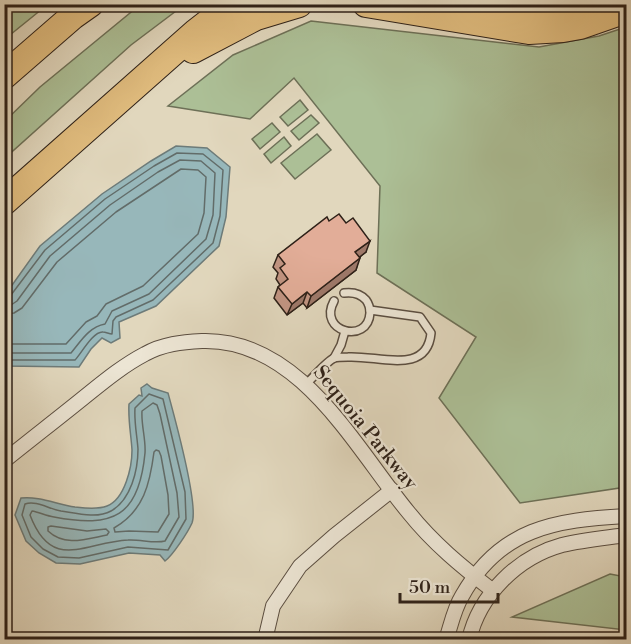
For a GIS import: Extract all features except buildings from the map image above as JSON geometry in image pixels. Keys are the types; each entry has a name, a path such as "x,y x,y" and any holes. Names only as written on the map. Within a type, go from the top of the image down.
{"highway":[{"path":"4,202 196,32 231,4"},
{"path":"153,71 256,17 299,4"},
{"path":"366,4 529,31 580,26 627,10"},
{"path":"489,4 510,10 541,12 589,4"},
{"path":"4,76 82,8"}],"street":[{"name":"Sequoia Parkway","path":"4,461 110,377 146,353 176,342 210,341 236,345 265,356 296,374 316,394 409,514 441,548 492,590"},
{"path":"265,639 273,606 300,566 392,490"},
{"path":"446,639 461,597 486,561 508,542 548,526 627,516"},
{"path":"469,639 480,607 492,590 543,552 563,545 627,536"}],"lane":[{"path":"334,301 330,311 334,324 345,331 357,331 363,327 370,310 368,304 359,294 344,293"},
{"path":"334,358 410,360 423,354 430,345 431,333 420,317 370,310"},
{"path":"306,384 334,358 345,331"}],"green space":[{"path":"5,4 47,4 47,5 5,39"},
{"path":"141,4 184,5 131,45 5,158 5,121 40,87"},
{"path":"311,21 539,47 599,36 626,27 626,487 520,503 439,398 476,337 377,273 380,186 294,78 250,119 168,106 233,55"},
{"path":"300,100 308,110 288,126 280,117"},
{"path":"311,115 319,123 299,140 291,131"},
{"path":"272,123 280,132 260,149 252,139"},
{"path":"317,134 331,150 295,179 281,163"},
{"path":"284,137 291,146 271,163 264,154"},
{"path":"610,574 626,577 626,630 512,617"}],"water":[{"path":"176,146 207,148 230,167 226,217 219,246 156,306 119,322 120,338 111,343 102,338 79,367 5,366 5,295 40,246 102,194"},
{"path":"147,384 168,393 192,498 193,513 190,527 165,561 160,555 129,553 80,564 56,563 39,553 26,541 15,515 21,498 34,498 91,508 107,506 113,502 123,490 131,465 129,404 139,395 142,396 141,388"}]}
